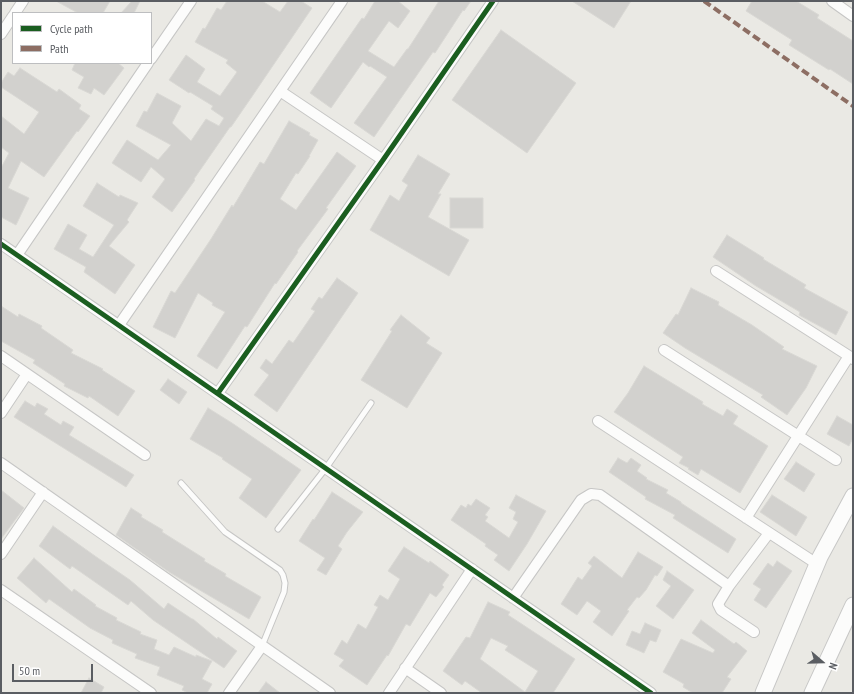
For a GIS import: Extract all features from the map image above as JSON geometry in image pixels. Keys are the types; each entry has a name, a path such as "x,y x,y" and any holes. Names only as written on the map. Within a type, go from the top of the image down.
{"street":[{"path":"16,12 23,1"},
{"path":"152,58 191,1"},
{"path":"119,325 342,1"},
{"path":"218,393 383,160 493,1"},
{"path":"832,1 853,16"},
{"path":"1,34 12,18"},
{"path":"17,254 147,64"},
{"path":"280,91 383,160"},
{"path":"1,244 651,693"},
{"path":"716,271 851,358 798,436 746,518"},
{"path":"664,350 836,460"},
{"path":"1,356 145,455"},
{"path":"1,413 28,374"},
{"path":"598,421 817,564"},
{"path":"1,463 330,693"},
{"path":"1,554 43,492"},
{"path":"513,598 581,500 591,494 600,495 728,586"},
{"path":"762,693 817,564 853,496"},
{"path":"754,632 721,610 718,604 728,586 769,533"},
{"path":"389,693 472,569"},
{"path":"1,590 151,693"},
{"path":"812,693 853,605"},
{"path":"229,693 262,646"},
{"path":"405,668 441,693"}],"lane":[{"path":"278,529 326,468 371,403"},
{"path":"181,483 225,532 280,570 283,576 285,583 284,592 262,646"}],"building":[{"path":"56,1 110,1 104,12 76,12"},
{"path":"132,1 140,1 134,12 122,12"},
{"path":"227,1 262,1 280,12 288,1 301,1 312,8 172,212 152,197 165,179 151,167 141,182 112,163 127,140 158,160 171,145 136,126 144,111 147,112 157,93 181,106 172,123 191,141 206,119 219,126 224,118 211,109 213,106 169,80 186,55 205,69 197,82 220,96 237,72 226,63 228,60 195,42 203,28 205,29 217,8 221,10"},
{"path":"375,1 398,1 410,11 398,28 389,21 368,51 394,67 408,49 439,1 471,1 464,11 463,10 435,53 433,52 374,137 354,123 387,77 363,62 331,108 310,93 362,18 364,19"},
{"path":"572,1 631,1 614,28"},
{"path":"752,1 796,1 819,15 817,18 853,41 853,84 789,45 792,40 746,11"},
{"path":"501,30 576,83 527,153 452,100"},
{"path":"75,64 119,64 124,68 104,95 94,88 91,94 78,88 84,77 72,70"},
{"path":"20,68 57,92 59,89 81,105 79,109 90,116 78,132 77,131 44,177 21,161 8,188 29,198 16,225 1,217 1,168 9,153 1,147 1,116 24,134 39,112 1,87 1,83 8,72 14,76"},
{"path":"289,121 310,133 309,135 318,140 310,156 298,174 296,173 280,199 296,210 337,152 356,166 217,369 197,356 225,312 212,305 213,303 198,293 175,338 153,327 171,291 175,293 232,205 233,207 260,162 264,164"},
{"path":"418,155 450,174 438,194 441,194 428,217 469,240 449,276 370,230 390,195 399,201 408,185 402,181"},
{"path":"97,183 119,197 120,195 138,203 127,220 129,222 109,246 135,265 115,294 84,272 86,267 54,249 68,224 87,235 79,249 93,257 114,225 83,206"},
{"path":"450,198 483,198 483,228 450,228"},
{"path":"727,235 806,285 804,288 848,312 836,335 799,315 800,312 756,286 713,257"},
{"path":"337,278 358,293 277,412 254,395 269,375 260,368 266,359 272,364 289,340 293,343 315,311 311,309 319,297 322,299"},
{"path":"691,288 719,302 718,305 752,325 784,347 782,349 817,366 806,388 787,415 761,397 763,395 663,333 676,314 678,315"},
{"path":"1,306 18,317 19,314 42,326 41,328 73,350 71,353 103,369 102,370 135,391 118,416 89,396 88,398 64,386 65,384 33,363 35,360 1,341"},
{"path":"401,315 430,338 426,343 442,353 407,408 361,380 392,331 390,330"},
{"path":"644,366 723,416 727,409 738,416 733,424 768,446 740,493 701,469 698,475 688,469 689,468 679,463 683,457 614,412 628,393"},
{"path":"168,379 187,392 179,404 160,390"},
{"path":"25,401 35,407 37,403 48,409 44,414 61,425 63,421 74,427 69,435 134,475 126,487 14,417"},
{"path":"208,408 301,470 266,518 239,498 252,479 222,459 223,458 190,439"},
{"path":"837,416 853,425 853,438 849,446 827,434"},
{"path":"618,458 627,463 631,458 641,465 637,471 647,478 646,479 668,490 666,493 736,539 728,553 673,518 675,515 645,499 646,497 609,472"},
{"path":"796,462 815,474 804,492 784,479"},
{"path":"1,490 24,508 1,539"},
{"path":"332,492 363,512 338,546 342,549 326,575 317,570 325,558 299,541"},
{"path":"516,495 546,511 509,571 494,560 498,555 485,546 486,544 451,520 461,505 466,508 468,504 471,506 476,499 490,508 485,515 488,517 485,521 509,538 518,522 513,519 516,512 509,508"},
{"path":"772,495 807,517 796,536 760,512"},
{"path":"131,508 142,515 141,517 163,530 162,532 205,559 204,561 226,574 225,576 261,597 249,619 169,572 116,535"},
{"path":"53,526 130,580 164,609 168,603 193,619 217,639 218,637 237,651 224,668 153,620 131,601 128,605 72,566 70,569 39,546"},
{"path":"404,547 429,563 430,561 449,575 442,585 444,587 436,597 430,593 410,626 406,624 388,656 387,655 367,685 339,666 344,660 334,654 342,640 347,644 358,624 366,629 378,607 374,605 380,595 388,600 400,579 388,571"},
{"path":"638,552 663,567 657,576 655,575 646,590 639,598 637,597 627,610 629,611 612,636 593,622 601,611 587,601 577,615 561,604 578,577 582,580 592,566 588,563 594,556 622,578"},
{"path":"34,558 72,592 74,589 96,605 95,606 117,618 116,620 141,632 140,634 157,640 154,649 169,655 174,647 196,657 196,655 212,661 202,679 212,684 207,693 188,693 182,690 184,686 157,675 160,667 135,658 137,654 112,643 113,640 90,628 49,599 46,603 17,578"},
{"path":"777,561 792,571 766,608 754,600 761,589 753,584 768,563 773,567"},
{"path":"667,571 694,590 673,619 656,606 671,586 663,580"},
{"path":"488,602 510,612 508,615 575,659 553,693 482,693 465,681 462,685 443,671 466,637 470,638","holes":["491,638 508,646 505,650 538,671 525,692 480,659"]},
{"path":"701,620 734,644 736,642 747,651 727,677 731,679 722,693 693,693 683,687 684,684 663,672 681,639 713,653 715,650 692,633"},
{"path":"645,623 661,630 656,642 650,640 644,653 626,645 632,631 640,634"},
{"path":"89,678 104,687 101,693 81,693"},
{"path":"266,682 280,693 258,693"}],"marked path":[{"path":"704,1 853,106"}],"cycle path":[{"path":"218,393 383,160 493,1"},
{"path":"1,244 651,693"}]}
